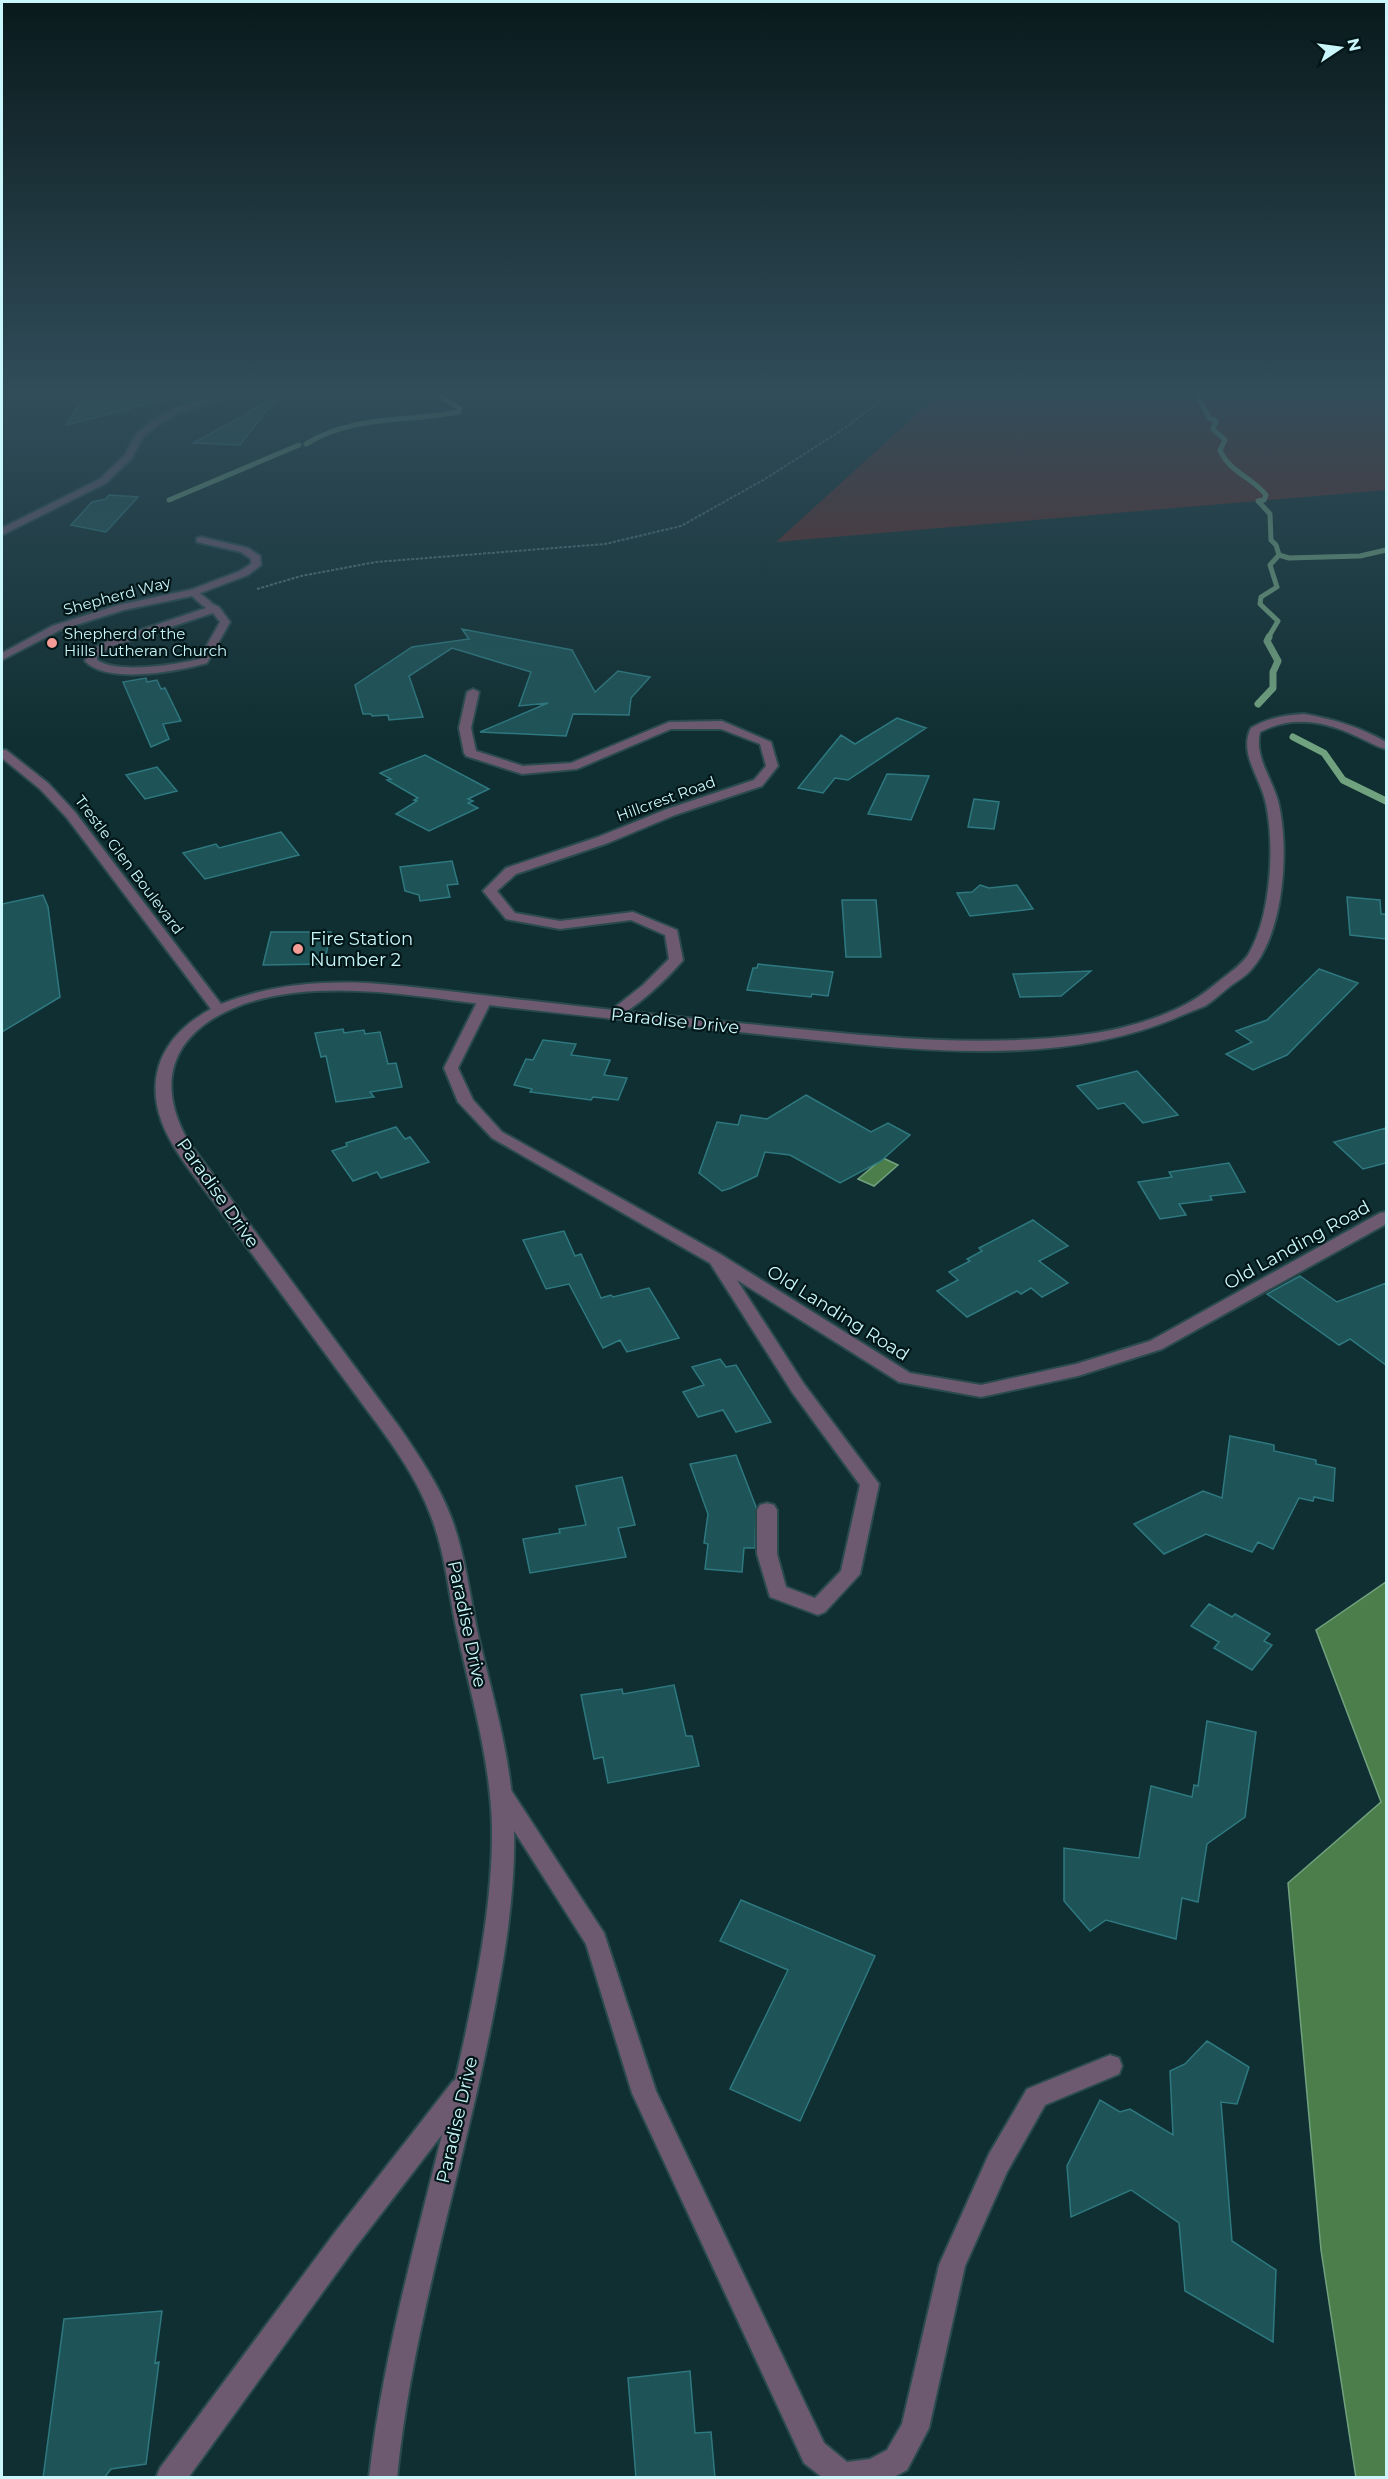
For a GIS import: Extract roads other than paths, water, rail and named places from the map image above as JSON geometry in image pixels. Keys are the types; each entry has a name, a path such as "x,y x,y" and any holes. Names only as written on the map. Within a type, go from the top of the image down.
{"street":[{"path":"2,532 50,508"},
{"path":"194,592 244,573 256,565 256,558 244,550 201,540"},
{"name":"Shepherd Way","path":"2,657 56,628 122,607 194,592 211,606"},
{"path":"211,606 225,622 203,661 191,665 114,670 100,668 91,661 92,654 109,644 211,606"},
{"name":"Hillcrest Road","path":"473,692 465,728 470,753 522,770 573,766 669,726 722,725 765,741 772,766 758,783 671,812 603,840 511,871 490,891 511,916 560,925 633,916 672,933 676,960 648,988 612,1015"},
{"name":"Paradise Drive","path":"383,2478 387,2424 404,2337 467,2084 494,1943 501,1861 501,1792 490,1723 465,1625 450,1545 437,1506 396,1437 195,1164 177,1135 167,1113 163,1084 172,1051 191,1027 218,1009 272,993 318,987 372,988 612,1015 870,1040 966,1046 1019,1046 1068,1042 1119,1032 1145,1025 1191,1006 1228,984 1249,965 1262,945 1272,905 1276,830 1270,794 1251,739 1256,730 1277,721 1316,720 1348,728 1386,746"},
{"name":"Trestle Glen Boulevard","path":"2,754 44,786 71,815 218,1009"},
{"name":"Old Landing Road","path":"485,1000 452,1068 466,1102 497,1135 714,1258 905,1378 981,1391 1078,1370 1156,1346 1386,1217"},
{"path":"714,1258 798,1388 870,1484 850,1574 818,1607 777,1592 767,1554 767,1510"},
{"path":"501,1792 596,1940 644,2093 814,2453 843,2476 872,2473 897,2460 915,2428 952,2265 998,2163 1035,2097 1110,2066"},
{"path":"170,2478 345,2240 467,2084"}],"waterway":[{"path":"1264,508 1270,514 1271,540 1276,545 1279,555"},
{"path":"1279,555 1289,558 1360,556 1386,550"},
{"path":"1268,638 1278,621 1260,604 1261,597 1277,587 1270,565 1279,555"},
{"path":"1258,704 1273,688 1273,672 1278,661 1267,641 1269,637"},
{"path":"1293,737 1324,753 1343,780 1386,801"}],"place":[{"name":"Shepherd of the Hills Lutheran Church","path":"52,643"},
{"name":"Fire Station Number 2","path":"298,949"}]}
